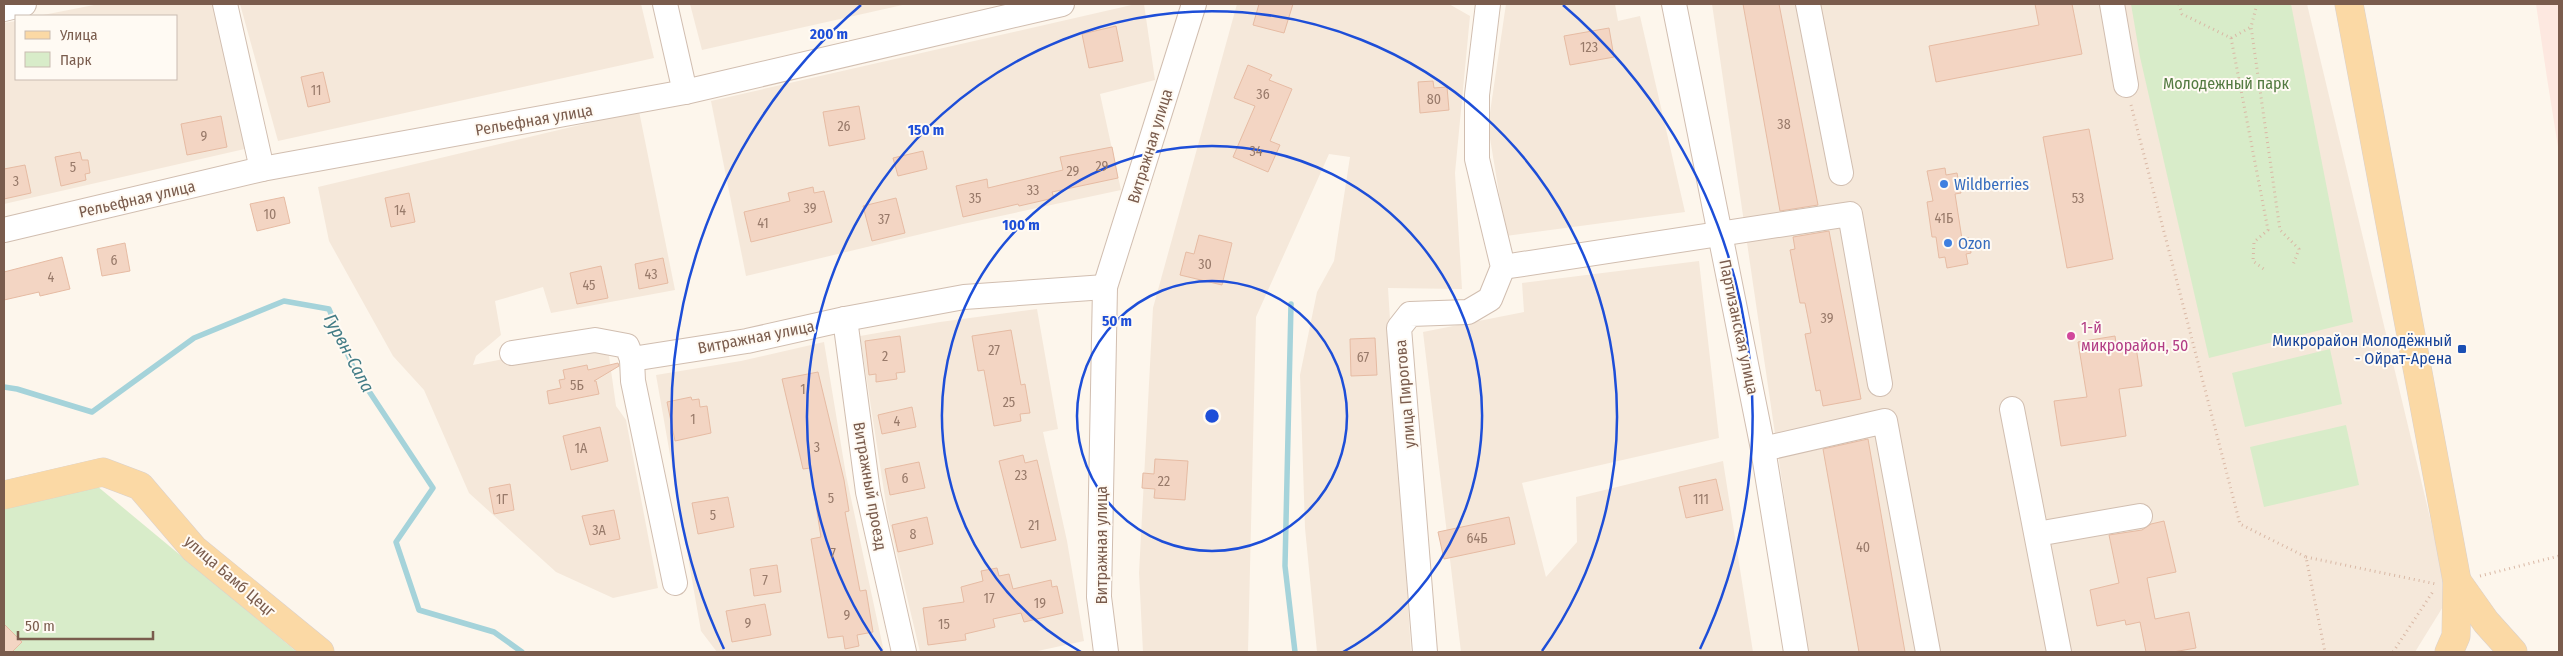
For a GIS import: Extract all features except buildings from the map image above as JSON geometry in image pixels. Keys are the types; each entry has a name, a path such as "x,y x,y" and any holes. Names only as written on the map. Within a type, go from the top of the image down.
{"main road":[{"path":"2349,4 2466,579 2486,622 2513,652"},
{"name":"улица Бамб Цецг","path":"4,495 103,472 140,486 194,549 320,652"},
{"path":"2449,652 2456,636 2466,579"}],"street":[{"path":"4,9 24,4"},
{"path":"225,4 262,169"},
{"path":"665,4 685,92"},
{"name":"Рельефная улица","path":"4,230 262,169 685,92 1062,4"},
{"name":"Витражная улица","path":"1106,652 1099,597 1105,287 1194,4"},
{"path":"1488,4 1477,95 1477,159 1503,266 1720,235 1850,214 1880,384"},
{"name":"Партизанская улица","path":"1674,4 1764,449 1796,652"},
{"path":"1808,4 1841,173"},
{"path":"2112,4 2126,85"},
{"name":"улица Пирогова","path":"1425,652 1399,328 1410,314 1468,312 1490,299 1503,266"},
{"name":"Витражная улица","path":"632,359 747,341 845,319 964,297 1105,287"},
{"name":"Витражный проезд","path":"845,319 868,492 904,652"},
{"path":"512,354 595,340 627,346 632,359 633,381 675,583"},
{"path":"2012,409 2038,534 2059,652"},
{"path":"1764,449 1885,421 1928,652"},
{"path":"2038,534 2140,516"}],"path":[{"path":"2179,4 2182,14 2230,38"},
{"path":"2257,4 2251,27 2280,230 2299,248 2293,265"},
{"path":"2230,38 2251,27"},
{"path":"2230,38 2268,230 2254,242 2254,261 2265,270"},
{"path":"2126,85 2240,524 2306,557 2438,584 2393,652"},
{"path":"2466,579 2559,556"},
{"path":"2306,557 2325,652"}],"shaded area":[{"path":"99,4 214,4 249,148 4,204 4,23 15,21 15,80 178,80 178,15 43,15"},
{"path":"240,4 641,4 654,58 278,141"},
{"path":"690,4 907,4 702,50"},
{"path":"1136,4 1144,4 1155,80 1100,94 1121,190 963,224 746,276 711,101"},
{"path":"1237,4 1449,4 1470,16 1455,173 1462,289 1388,288 1411,652 1317,652 1305,528 1300,375 1317,292 1334,261 1350,157 1329,154 1256,317 1248,652 1143,652 1139,573 1153,308"},
{"path":"1506,4 1615,4 1618,21 1640,16 1685,212 1506,236 1488,126"},
{"path":"1712,4 2307,4 2449,597 2415,652 1807,652"},
{"path":"2536,4 2559,4 2559,153 2547,78"},
{"path":"639,111 675,290 551,313 543,287 495,301 501,335 476,356 473,365 561,348 591,350 609,356 616,406 626,420 658,588 613,598 556,572 469,493 424,390 393,356 329,241 318,187"},
{"path":"1699,261 1719,438 1522,483 1546,577 1577,542 1576,497 1723,461 1753,652 1461,652 1423,332 1524,312 1522,283"},
{"path":"1037,309 1058,429 1043,432 1067,541 1084,641 1033,652 920,652 888,517 860,336 940,322"},
{"path":"824,342 846,475 884,652 717,652 701,631 656,375 741,361"}],"green space":[{"name":"Молодежный парк","path":"2131,4 2291,4 2353,322 2209,358 2140,57"},
{"path":"2330,349 2342,404 2245,427 2232,373"},
{"path":"2346,425 2359,485 2264,507 2250,447"},
{"path":"97,486 297,652 4,652 4,509"}],"waterway":[{"name":"Гурвн-Сала","path":"4,387 17,389 92,412 194,338 284,301 329,309 353,367 433,488 396,542 419,610 494,632 522,652"},
{"path":"1291,304 1285,566 1295,652"}],"place":[{"name":"Wildberries","path":"1944,184"},
{"name":"Ozon","path":"1948,243"},
{"name":"1-й микрорайон, 50","path":"2071,336"},
{"name":"Микрорайон Молодёжный - Ойрат-Арена","path":"2462,349"}]}
